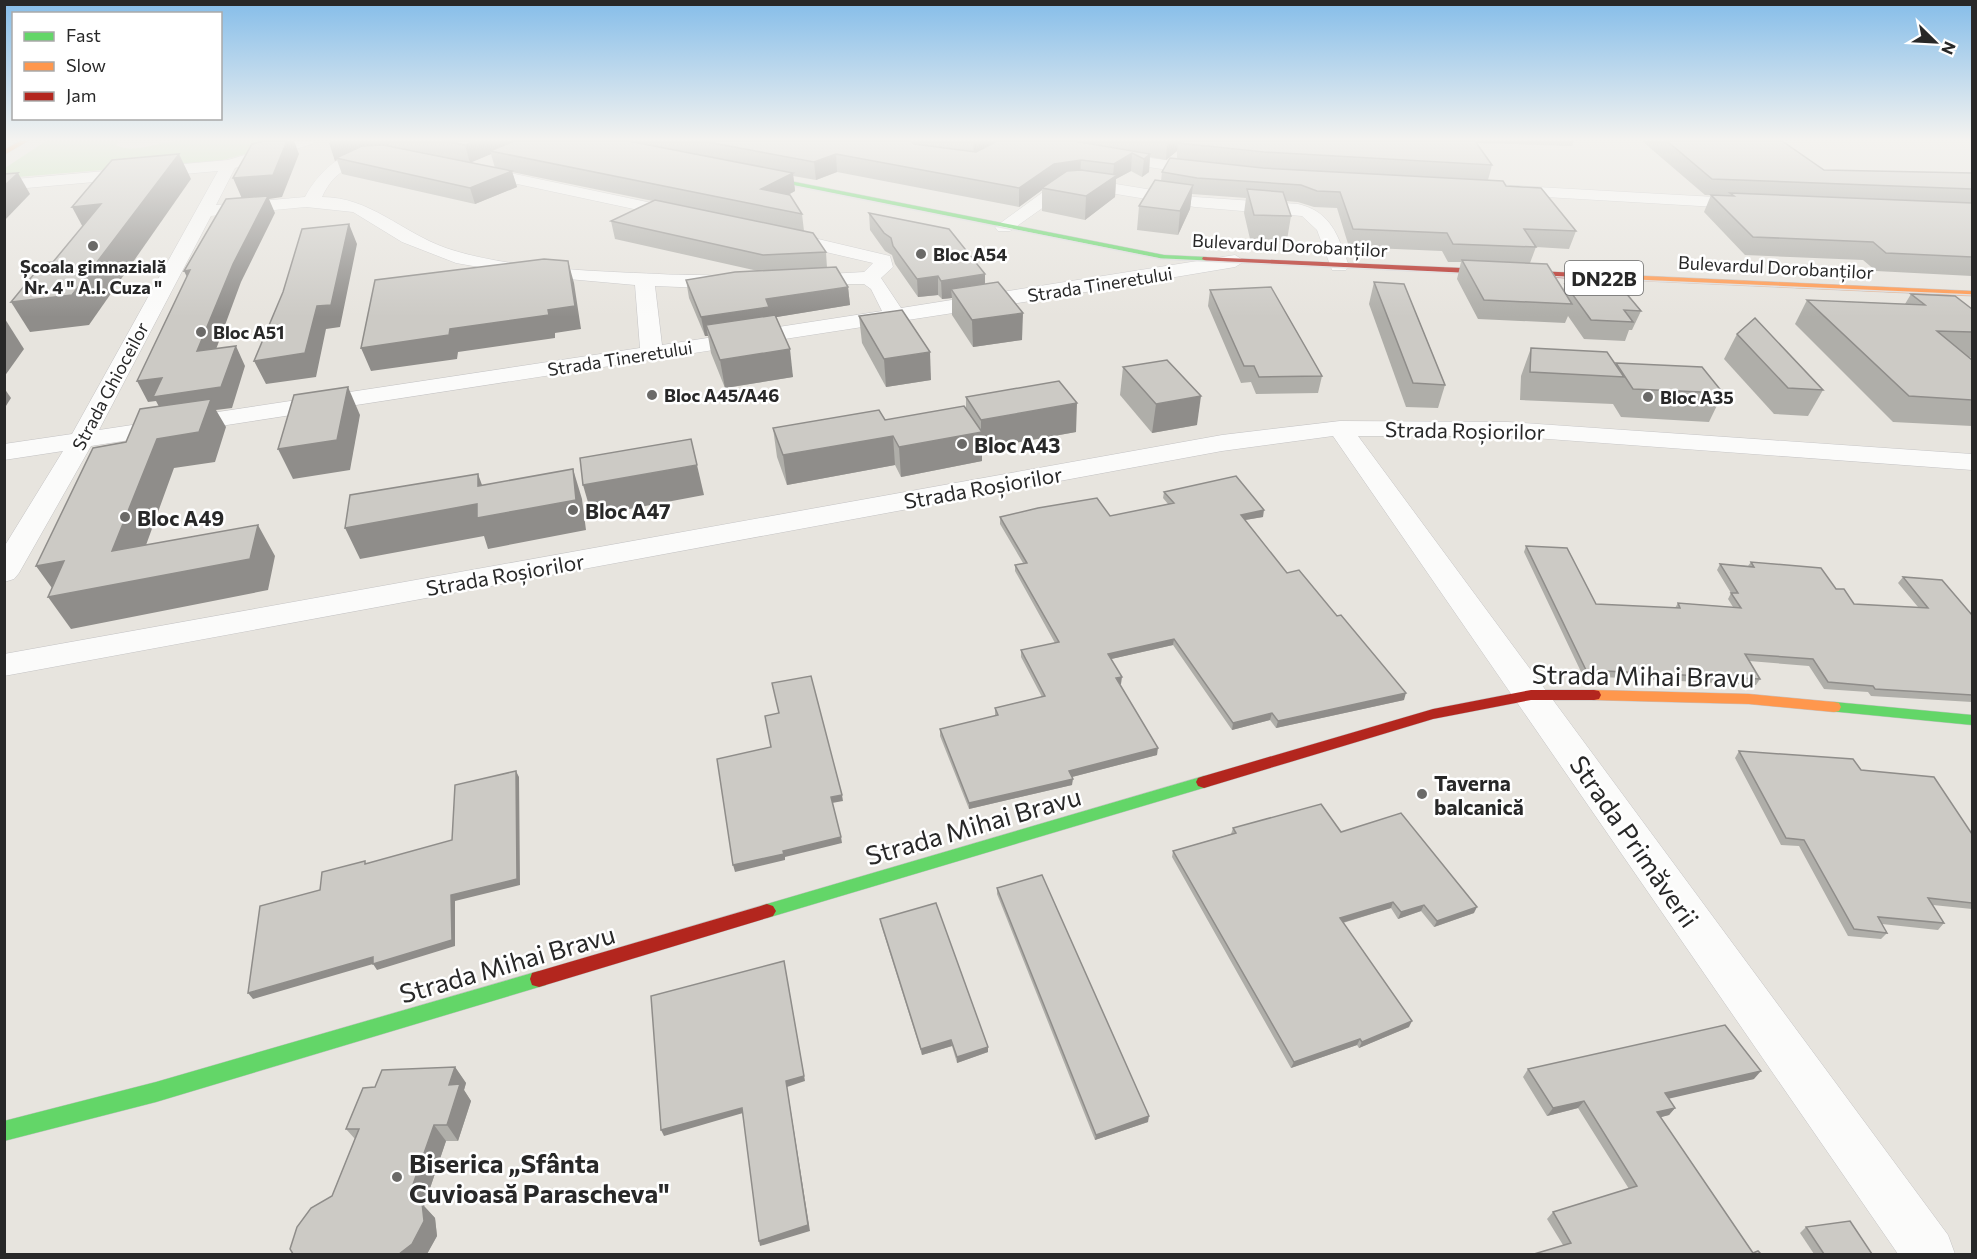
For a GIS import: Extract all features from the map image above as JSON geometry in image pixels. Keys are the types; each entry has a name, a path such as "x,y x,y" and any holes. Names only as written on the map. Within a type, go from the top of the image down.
{"main road":[{"name":"Bulevardul Dorobanților","path":"870,200 1146,254 1234,261 1972,294"},
{"name":"Strada Mihai Bravu","path":"4,1131 156,1092 1433,714 1530,695 1749,699 1972,720"}],"street":[{"name":"Strada Ghioceilor","path":"4,573 81,441 211,200"},
{"path":"612,200 702,219"},
{"path":"1004,227 1043,200"},
{"path":"1181,200 1312,212 1322,220 1339,266"},
{"path":"1263,200 1263,206"},
{"path":"1673,200 1764,205"},
{"path":"205,211 310,203 358,207 380,223 417,242 453,256 524,271 644,280 746,282"},
{"path":"760,231 883,260 883,267 869,279"},
{"name":"Strada Tineretului","path":"4,452 895,316 1234,261"},
{"path":"779,281 869,279 879,286 895,316"},
{"path":"644,280 652,353"},
{"name":"Strada Roșiorilor","path":"4,665 1222,443 1340,428 1508,429 1972,462"},
{"name":"Strada Primăverii","path":"1340,428 1929,1254"}],"building":[{"path":"78,200 144,200 72,295 11,302 43,263 53,262 101,204 72,207"},
{"path":"226,200 266,200 233,264 197,351 236,346 221,387 153,397 162,378 137,381 190,270 184,271"},
{"path":"655,200 813,233 826,252 763,255 611,221"},
{"path":"731,200 793,200 802,214"},
{"path":"1143,200 1186,200 1180,211 1139,206"},
{"path":"1250,200 1286,200 1291,216 1254,215"},
{"path":"1343,200 1551,200 1576,231 1524,229 1536,247 1453,244 1447,233 1353,229"},
{"path":"1716,200 1893,200 1972,203 1972,257 1886,253 1873,242 1753,237"},
{"path":"869,213 949,229 985,274 941,281 938,276 917,279 893,246 891,238 884,233"},
{"path":"349,224 331,305 317,306 305,353 254,361 283,292 302,229"},
{"path":"544,259 568,261 575,306 548,310 549,315 450,329 449,335 361,348 375,280"},
{"path":"1462,260 1547,264 1572,304 1484,300"},
{"path":"836,267 848,287 766,299 769,307 701,317 686,280 735,272"},
{"path":"998,282 1023,313 972,320 951,289"},
{"path":"1374,282 1404,284 1445,385 1413,383"},
{"path":"1565,284 1620,286 1641,311 1624,310 1633,322 1591,320"},
{"path":"1271,287 1322,376 1259,377 1254,366 1244,366 1210,290"},
{"path":"1911,294 1955,296 1972,309 1972,332 1937,331 1972,360 1972,400 1909,396 1807,300 1925,305"},
{"path":"902,310 930,352 884,359 859,316"},
{"path":"775,315 790,349 720,360 706,325"},
{"path":"1755,318 1823,390 1788,388 1737,334"},
{"path":"1531,348 1607,352 1624,377 1530,372"},
{"path":"1167,360 1201,396 1156,404 1123,367"},
{"path":"1616,363 1702,367 1723,393 1633,389"},
{"path":"1059,381 1077,403 981,420 966,397"},
{"path":"348,387 337,440 278,449 294,395"},
{"path":"211,399 199,432 157,439 112,551 258,525 250,559 48,597 64,561 36,566 93,448 126,442 140,409"},
{"path":"964,406 982,432 899,447 893,436 783,455 773,428 879,410 885,420"},
{"path":"691,439 697,465 583,485 580,458"},
{"path":"573,469 576,500 477,518 477,504 345,528 350,495 478,474 478,486"},
{"path":"1236,476 1264,510 1241,515 1287,573 1299,570 1337,616 1341,615 1406,693 1278,721 1272,713 1233,723 1174,639 1108,654 1122,677 1116,678 1158,748 1069,771 1073,779 969,803 940,729 998,715 995,708 1045,696 1021,650 1059,642 1015,565 1027,563 1000,517 1097,498 1110,516 1174,503 1164,492"},
{"path":"1526,546 1567,548 1596,604 1680,608 1678,603 1741,608 1731,593 1738,593 1720,564 1754,567 1751,562 1821,568 1836,589 1844,589 1854,604 1928,608 1903,577 1942,580 1972,615 1972,695 1875,689 1873,686 1828,682 1813,659 1745,654 1760,679 1586,670"},
{"path":"811,676 842,795 831,797 841,837 783,851 784,854 733,865 717,759 771,747 765,716 779,713 772,683"},
{"path":"1739,751 1853,759 1861,770 1934,777 1972,834 1972,903 1928,898 1944,923 1878,917 1887,933 1854,929 1804,840 1786,838"},
{"path":"516,771 517,879 451,895 452,940 373,964 373,957 248,993 260,906 320,890 322,872 365,861 365,864 452,840 455,785"},
{"path":"1321,804 1341,832 1401,813 1477,907 1437,921 1424,905 1401,912 1393,902 1340,918 1412,1021 1362,1042 1360,1039 1294,1062 1173,851 1236,833 1233,828"},
{"path":"1042,875 1149,1116 1096,1135 997,888"},
{"path":"936,903 988,1047 957,1057 951,1040 921,1049 880,919"},
{"path":"784,961 804,1076 786,1081 808,1225 759,1241 742,1108 661,1130 651,996"},
{"path":"1725,1025 1761,1071 1665,1093 1675,1108 1657,1112 1753,1253 1758,1251 1761,1254 1534,1254 1571,1243 1553,1212 1637,1186 1584,1101 1553,1108 1528,1069"},
{"name":"Biserica „Sfânta Cuvioasă Parascheva\"","path":"455,1067 449,1085 460,1084 447,1125 434,1125 410,1193 422,1203 424,1221 412,1244 399,1254 293,1254 290,1249 297,1227 311,1208 332,1196 359,1129 346,1129 363,1088 375,1087 382,1070"},
{"path":"1850,1221 1872,1254 1824,1254 1806,1227"}],"tram line":[{"path":"862,200 1160,259 1475,274"},
{"path":"1538,276 1972,295"}],"traffic: fast":[{"path":"875,200 1164,257 1206,259"},
{"path":"1834,707 1972,720"},
{"path":"767,911 1204,782"},
{"path":"4,1131 156,1092 539,979"}],"traffic: slow":[{"path":"1581,276 1972,294"},
{"path":"1594,695 1749,699 1834,707"}],"traffic: jam":[{"path":"1206,259 1581,276"},
{"path":"1204,782 1433,714 1531,695 1594,695"},
{"path":"539,979 767,911"}],"place":[{"name":"Școala gimnazială Nr. 4 \" A.I. Cuza \"","path":"93,246"},
{"name":"Bloc A54","path":"921,254"},
{"name":"Bloc A51","path":"201,332"},
{"name":"Bloc A45/A46","path":"652,395"},
{"name":"Bloc A35","path":"1648,397"},
{"name":"Bloc A43","path":"962,444"},
{"name":"Bloc A47","path":"573,510"},
{"name":"Bloc A49","path":"125,517"},
{"name":"Taverna balcanică","path":"1422,794"},
{"name":"Biserica „Sfânta Cuvioasă Parascheva\"","path":"397,1177"}]}
